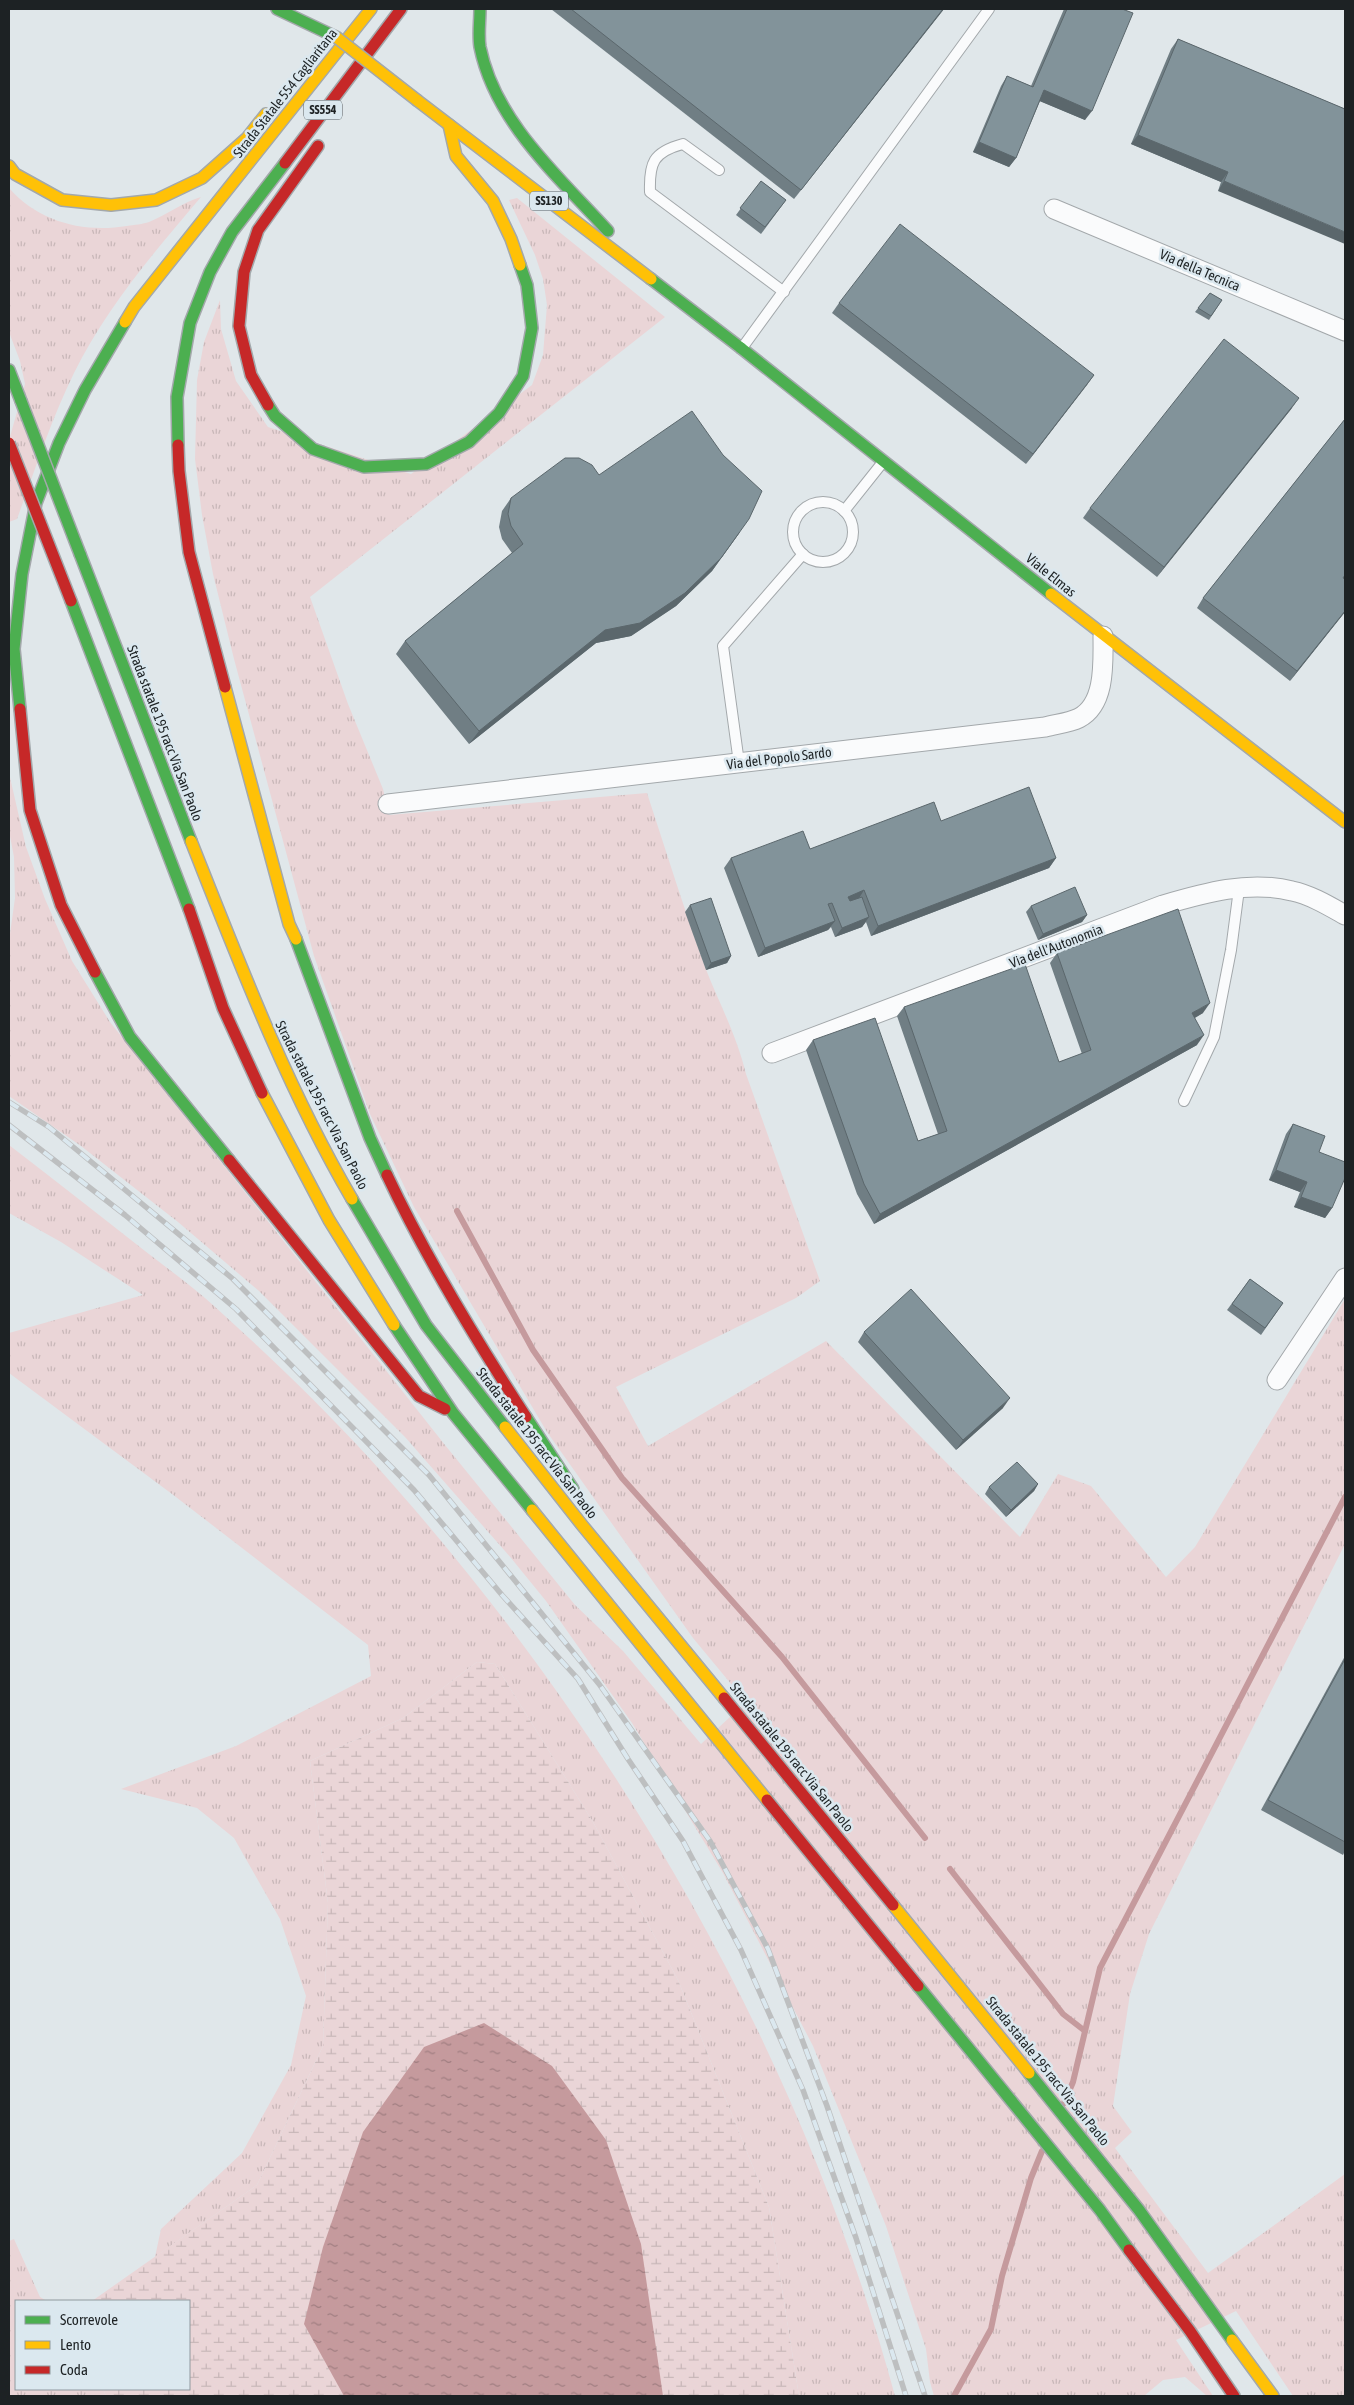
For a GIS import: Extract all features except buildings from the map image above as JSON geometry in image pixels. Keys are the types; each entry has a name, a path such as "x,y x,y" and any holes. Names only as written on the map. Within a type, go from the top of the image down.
{"main road":[{"path":"276,9 336,37"},
{"name":"SS130","path":"302,9 449,125 741,348"},
{"name":"Strada Statale 554 Cagliaritana","path":"371,9 134,307 85,390 59,443 36,503 22,574 14,649 30,810 61,905 130,1037 419,1396 453,1413"},
{"name":"SS554","path":"401,9 246,211 210,272 190,323 182,358 177,397 179,471 189,552 289,924 305,960 320,1008 370,1138 405,1213 498,1374 573,1486 582,1525"},
{"path":"480,9 480,47 492,84 514,125 649,277"},
{"path":"341,108 343,84"},
{"path":"9,166 16,174 62,200 111,205 156,200 202,178 246,138 268,112 298,103"},
{"path":"324,139 258,230 244,272 239,326 252,375 275,416 312,449 364,467 426,464 469,442 500,414 523,376 532,328 527,285 512,239 494,202 456,156 449,125"},
{"name":"Viale Elmas","path":"741,348 1103,636 1345,822"},
{"name":"Strada statale 195 racc Via San Paolo","path":"9,370 189,839 258,1009 336,1171 426,1325 582,1525 1017,2057 1139,2210 1273,2396"},
{"path":"9,442 180,884 223,1008 270,1112 329,1220 374,1295 453,1413 1088,2195 1190,2331 1234,2396"}],"street":[{"name":"Via della Tecnica","path":"1054,209 1345,331"},
{"name":"Via del Popolo Sardo","path":"388,804 1045,727 1077,719 1088,712 1096,697 1102,676 1103,636"},
{"name":"Via dell'Autonomia","path":"772,1053 1163,905 1216,890 1267,887 1293,891 1325,904 1345,915"},
{"path":"1277,1380 1345,1278"}],"lane":[{"path":"741,348 784,292 989,9"},
{"path":"719,170 683,144 673,147 656,157 650,171 650,192 784,292"},
{"path":"844,511 884,462"},
{"path":"818,502 836,505 844,511 853,529 852,539 845,552 832,560 822,562 812,560 803,554 797,547 793,528 801,511 818,502"},
{"path":"739,763 724,646 803,554"},
{"path":"1184,1101 1214,1037 1231,950 1238,889"}],"green space":[{"path":"9,188 21,200 48,217 78,226 94,228 111,228 147,223 201,197 132,281 87,349 58,409 17,519 9,522 9,440 25,384 20,361 9,332"},
{"path":"517,198 665,317 310,597 348,704 383,789 389,815 647,793 697,945 738,1046 746,1074 820,1281 796,1298 616,1387 648,1446 826,1341 1020,1537 1058,1474 1091,1486 1166,1577 1195,1547 1345,1299 1345,1544 1149,1934 1130,1994 1113,2106 1132,2132 1115,2148 1208,2273 1345,2174 1345,2396 1293,2396 1236,2311 1176,2340 1213,2396 1207,2396 1185,2377 1163,2380 1144,2396 934,2396 930,2382 926,2349 886,2226 813,2046 723,1873 632,1723 546,1601 405,1437 259,1291 178,1222 81,1146 9,1096 9,941 15,898 14,857 9,831 9,773 26,847 45,899 72,961 110,1022 445,1445 575,1605 623,1651 701,1744 746,1702 693,1638 547,1432 414,1207 370,1114 314,956 234,659 213,574 202,515 195,459 197,380 204,342 220,300 221,329 236,381 268,427 411,474 532,385 543,355 547,305 543,279 535,255 509,200"},
{"path":"9,1145 205,1298 313,1399 370,1459 458,1562 541,1669 617,1781 688,1897 751,2017 807,2140 855,2266 895,2396 799,2396 769,2207 678,1980 593,1822 495,1664 477,1662 403,1718 310,1761 328,1903 323,2046 257,2185 155,2257 161,2229 242,2153 291,2065 306,1996 280,1919 234,1838 197,1808 121,1789 236,1746 371,1676 368,1645 172,1494 9,1373 9,1333 143,1295 61,1242 9,1213"},
{"path":"477,1662 495,1664 593,1822 678,1980 769,2207 799,2396 106,2396 103,2390 190,2390 190,2300 93,2300 257,2185 323,2046 328,1903 310,1761 403,1718"},
{"path":"14,2239 40,2297 45,2300 15,2300 15,2390 103,2390 106,2396 9,2396 9,2241"}],"water":[{"path":"484,2023 552,2066 606,2140 641,2244 663,2396 344,2396 304,2324 323,2247 363,2132 424,2047"}],"waterway":[{"path":"457,1211 533,1350 622,1478 782,1657 925,1838"},
{"path":"1064,2103 1073,2082 1100,1968 1345,1497"},
{"path":"950,1869 1063,2014 1085,2031"},
{"path":"954,2396 991,2329 1002,2276 1031,2178 1042,2151"}],"railway":[{"path":"9,1102 49,1127 233,1279 429,1475 599,1684 710,1841 768,1949 827,2106 925,2396"},
{"path":"9,1125 125,1215 236,1309 414,1490 502,1595 578,1679 628,1759 683,1841 741,1950 803,2090 856,2238 906,2396"}],"traffic: fast":[{"path":"277,9 336,37"},
{"path":"480,9 480,47 488,74 499,100 531,147 608,231"},
{"path":"178,445 177,397 190,323 210,272 232,232 285,163"},
{"path":"268,405 275,416 313,449 364,467 426,464 469,442 499,413 523,376 532,328 527,285 520,265"},
{"path":"651,279 741,348"},
{"path":"20,709 14,649 22,574 36,503 59,443 85,390 125,322"},
{"path":"741,348 1051,594"},
{"path":"9,370 21,401"},
{"path":"21,401 80,554"},
{"path":"80,554 191,841"},
{"path":"71,601 189,909"},
{"path":"296,939 370,1138 387,1175"},
{"path":"95,972 130,1037 229,1160"},
{"path":"352,1199 426,1325 505,1427"},
{"path":"394,1325 453,1413 532,1510"},
{"path":"526,1417 573,1489"},
{"path":"918,1986 1100,2210 1129,2250"},
{"path":"1029,2073 1139,2210 1232,2340"}],"traffic: slow":[{"path":"125,322 134,307 371,9"},
{"path":"336,37 418,101"},
{"path":"418,101 651,279"},
{"path":"9,166 15,174 62,200 111,205 156,200 202,178 247,138 266,114"},
{"path":"449,125 456,156 493,201 511,239 520,265"},
{"path":"1051,594 1345,822"},
{"path":"225,687 289,924 296,939"},
{"path":"191,841 246,978 285,1068 328,1156 352,1199"},
{"path":"262,1093 329,1220 394,1325"},
{"path":"505,1427 582,1525 724,1698"},
{"path":"532,1510 767,1800"},
{"path":"893,1905 1029,2073"},
{"path":"1232,2340 1273,2396"}],"traffic: jam":[{"path":"285,163 401,9"},
{"path":"268,405 251,375 239,326 244,272 258,230 318,146"},
{"path":"9,443 71,601"},
{"path":"178,445 179,471 189,552 225,687"},
{"path":"20,709 30,810 61,905 95,972"},
{"path":"189,909 223,1008 262,1093"},
{"path":"229,1160 419,1396 445,1409"},
{"path":"387,1175 418,1237 452,1298 526,1417"},
{"path":"724,1698 893,1905"},
{"path":"767,1800 918,1986"},
{"path":"1129,2250 1190,2331 1234,2396"}]}
